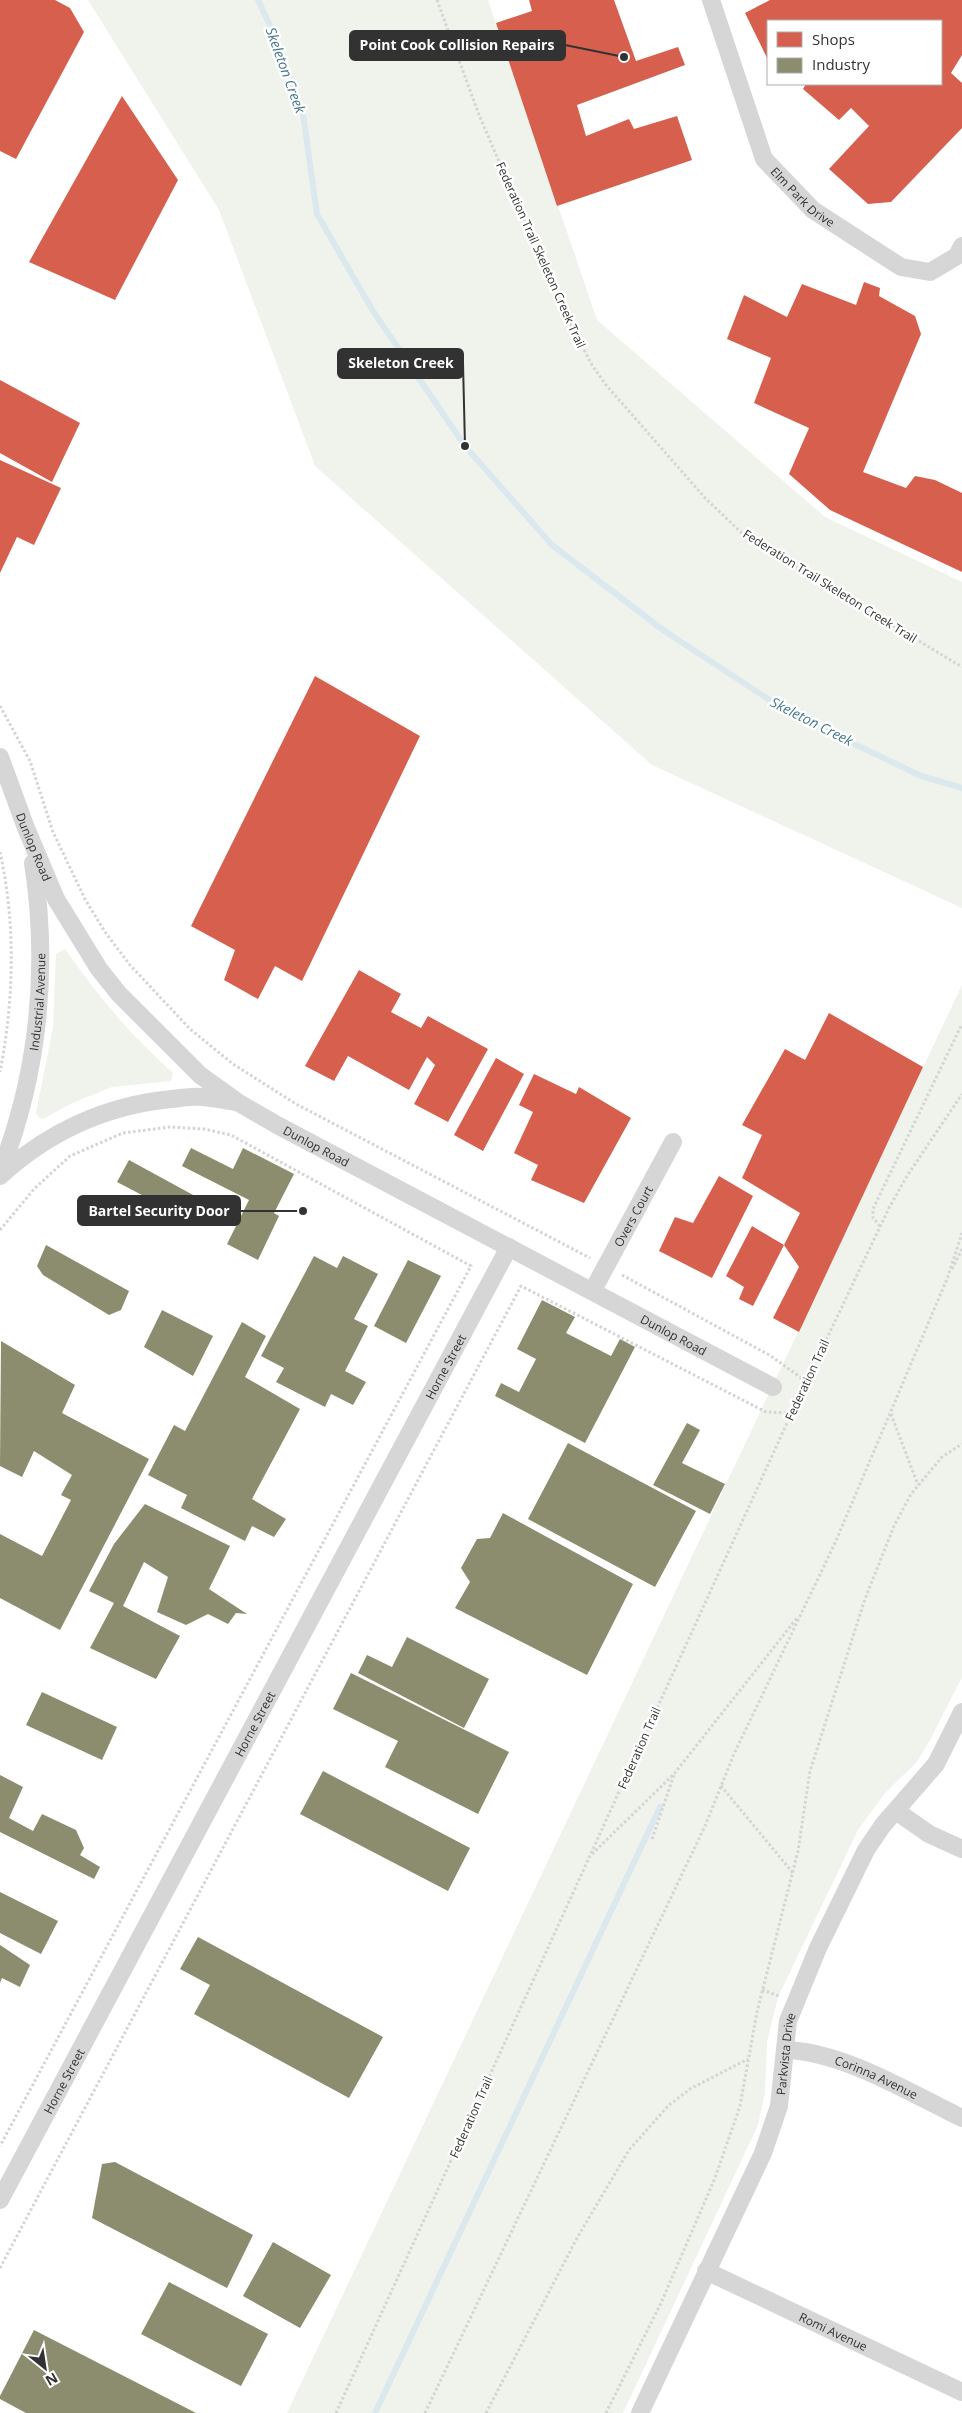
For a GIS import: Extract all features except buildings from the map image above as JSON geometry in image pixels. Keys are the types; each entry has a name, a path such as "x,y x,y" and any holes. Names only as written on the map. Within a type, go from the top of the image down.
{"street":[{"name":"Elm Park Drive","path":"711,0 764,159 813,210 901,267 930,272 957,256 962,246"},
{"name":"Dunlop Road","path":"0,757 26,828 56,899 99,969 119,994 193,1068 239,1102 277,1125 593,1290 773,1387"},
{"name":"Industrial Avenue","path":"0,1172 13,1138 26,1088 39,1012 41,947 39,905 26,828"},
{"path":"0,1176 23,1155 53,1136 86,1119 116,1109 158,1100 200,1096 239,1102"},
{"name":"Overs Court","path":"593,1290 673,1142"},
{"name":"Horne Street","path":"0,2200 509,1247"},
{"name":"Parkvista Drive","path":"640,2413 773,2126 779,2106 787,2050 788,2021 818,1948 866,1850 936,1764 962,1712"},
{"path":"896,1811 929,1834 962,1849"},
{"name":"Corinna Avenue","path":"787,2050 806,2051 841,2060 962,2118"},
{"name":"Romi Avenue","path":"706,2271 962,2392"}],"path":[{"name":"Federation Trail Skeleton Creek Trail","path":"437,0 479,115 557,296 580,344 606,385 706,499 745,536 962,667"},
{"path":"0,706 30,761 53,832 85,898 105,932 130,965 190,1029 233,1064 296,1104 606,1266 771,1356 806,1382"},
{"path":"0,852 11,950 11,998 0,1072"},
{"path":"880,1226 872,1218 873,1209 962,1024"},
{"name":"Federation Trail","path":"336,2413 806,1382 880,1226 907,1176 962,1094"},
{"path":"0,1230 34,1190 70,1156 123,1133 170,1127 204,1129 231,1135 471,1266 0,2146"},
{"path":"947,1279 962,1233"},
{"path":"425,2413 705,1826 721,1786 835,1543 947,1279 962,1249"},
{"path":"0,2268 521,1286 766,1412 792,1413"},
{"path":"890,1413 918,1485"},
{"path":"606,2413 661,2302 714,2178 740,2106 757,2012 793,1873 810,1771 862,1608 894,1526 918,1485 942,1457 962,1444"},
{"path":"590,1856 674,1774 802,1611"},
{"path":"652,1839 674,1774"},
{"path":"721,1786 793,1873"},
{"path":"486,2413 564,2262 629,2150 676,2100 690,2089 748,2059"}],"shaded area":[{"path":"88,0 488,0 597,320 825,517 962,582 962,908 652,765 315,466 219,210"},
{"path":"65,949 115,1014 143,1045 173,1073 171,1081 112,1087 72,1103 43,1119 39,1118 36,1113 53,1027 56,954"},
{"path":"962,985 962,1677 929,1742 916,1763 885,1793 858,1830 778,1997 767,2042 765,2093 758,2125 623,2413 287,2413"}],"waterway":[{"name":"Skeleton Creek","path":"258,0 273,32 303,114 317,214 373,311 465,446 552,545 663,630 788,712 921,776 962,788"},
{"path":"375,2413 660,1807"}],"place":[{"name":"Point Cook Collision Repairs","path":"624,57"},
{"name":"Skeleton Creek","path":"465,446"},
{"name":"Bartel Security Door","path":"303,1211"}]}
